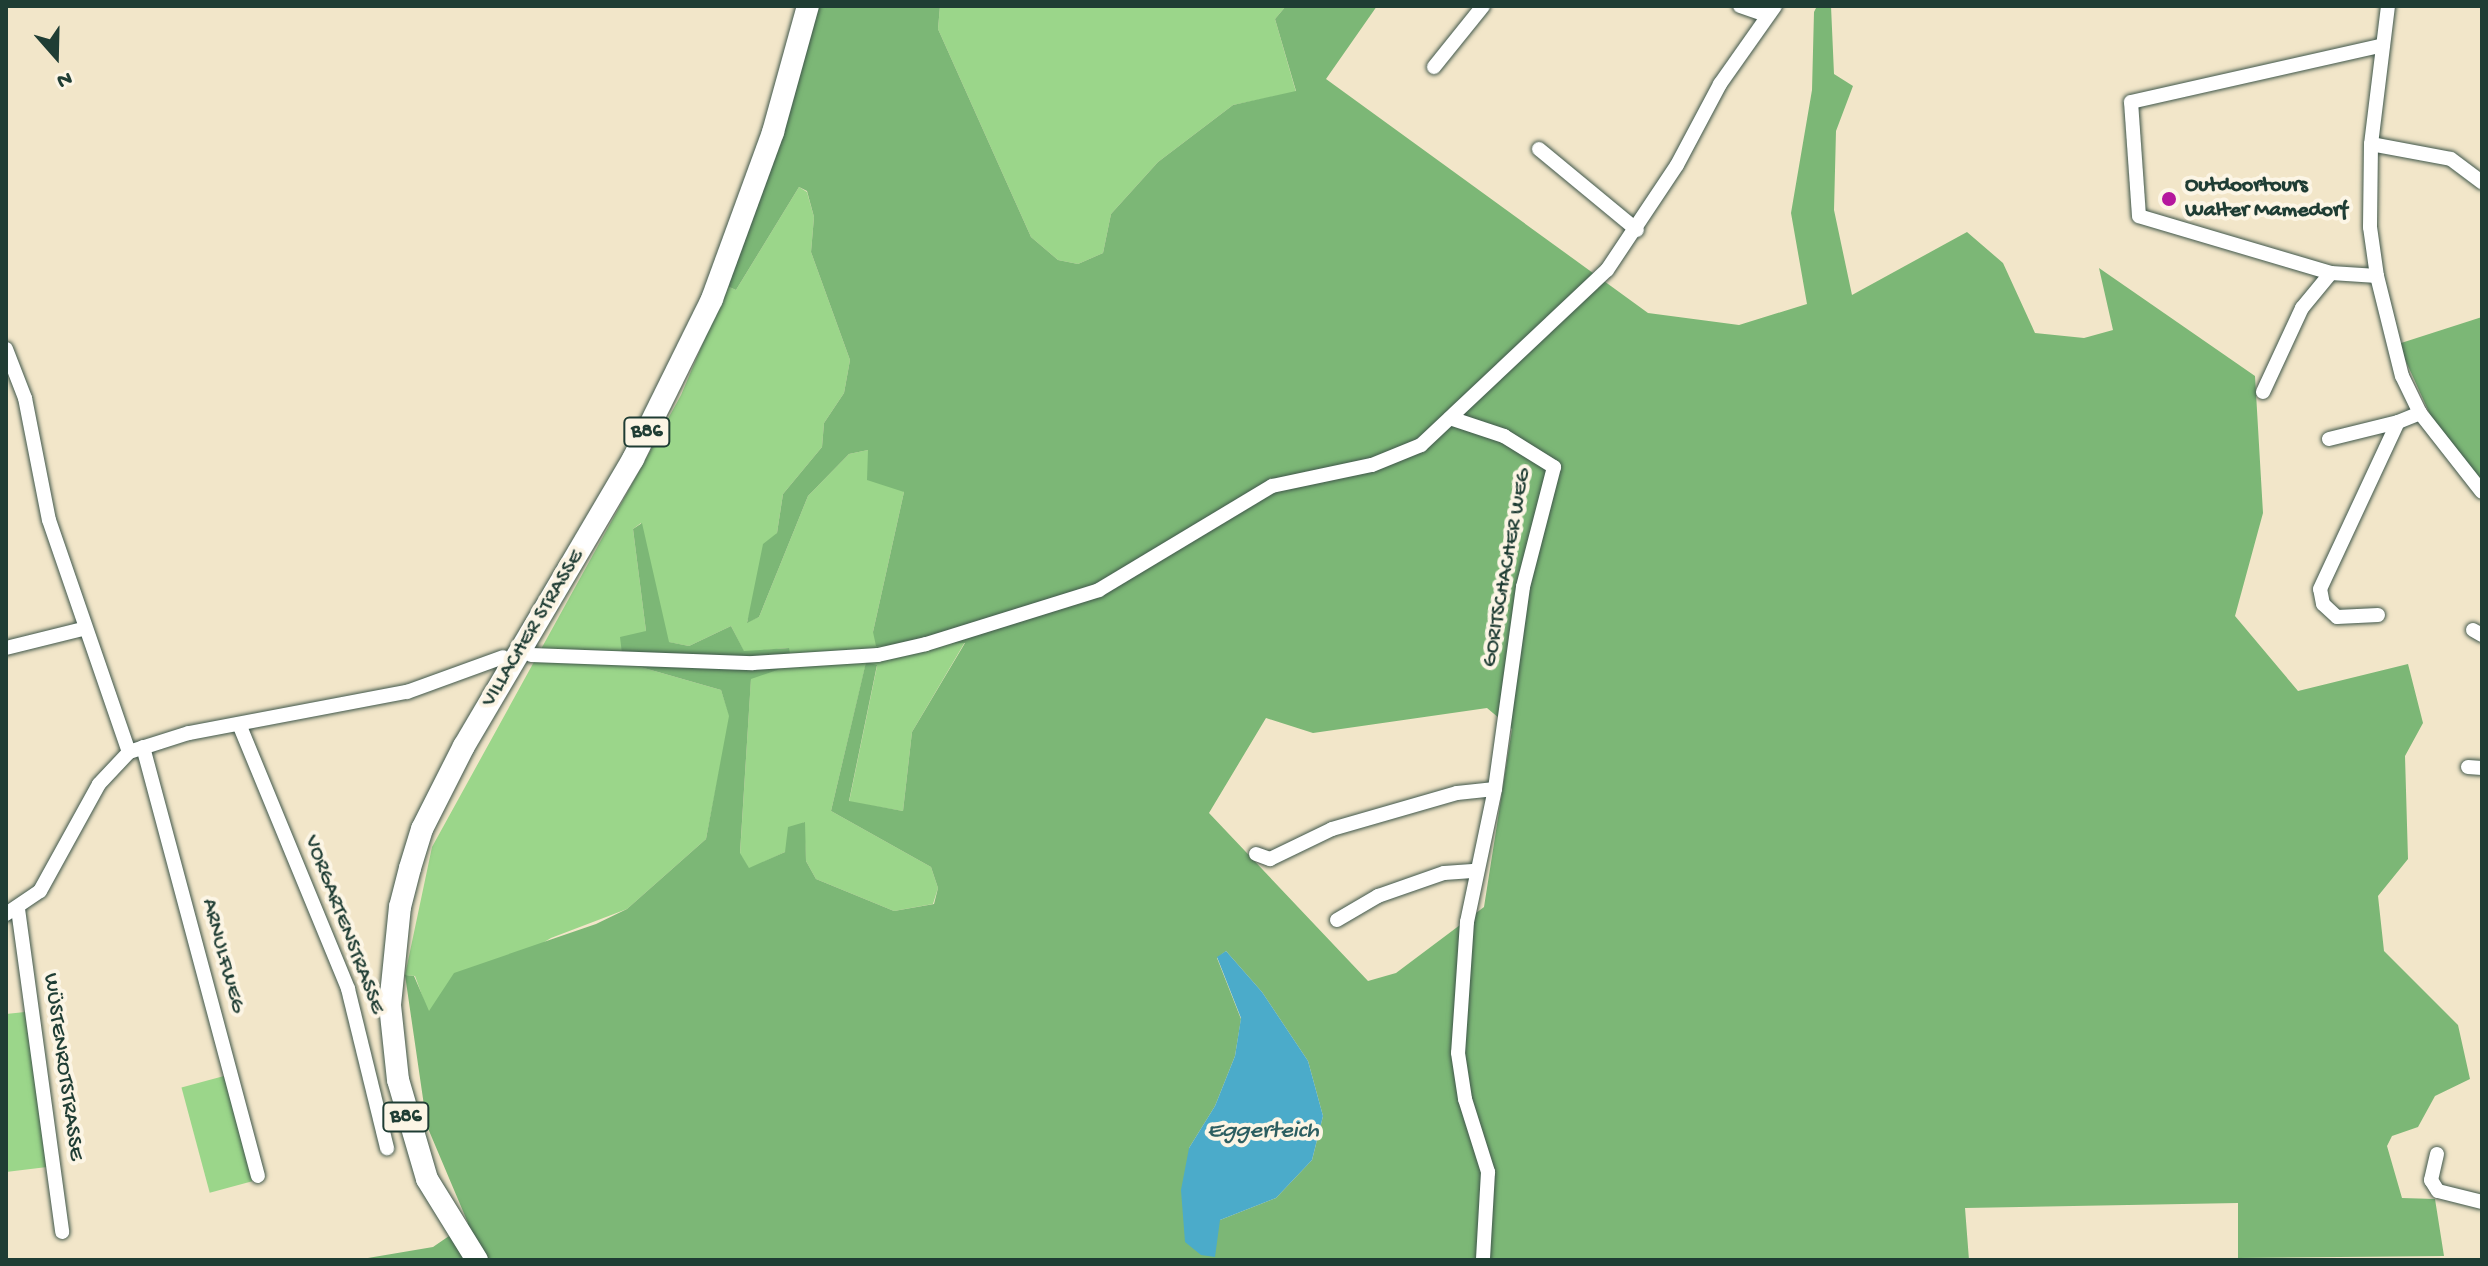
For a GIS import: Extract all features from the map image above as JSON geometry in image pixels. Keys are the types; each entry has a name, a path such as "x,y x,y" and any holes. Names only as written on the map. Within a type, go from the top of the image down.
{"main road":[{"name":"VILLACHER STRASSE","path":"477,1260 427,1179 398,1080 390,1005 400,907 410,868 452,768 626,472 712,299 773,132 808,6"}],"street":[{"path":"1434,67 1483,6"},
{"path":"531,655 753,663 878,655 926,644 1099,590 1272,486 1372,465 1421,445 1607,270 1637,230 1770,11 1740,6"},
{"path":"2388,6 2371,144 2370,227 2377,276 2402,376 2420,413 2482,492"},
{"path":"2377,276 2331,273 2139,216 2131,102 2383,45"},
{"path":"2371,144 2451,159 2482,182"},
{"path":"1539,149 1637,230"},
{"path":"2263,392 2302,308 2331,273"},
{"name":"ARNULFWEG","path":"6,350 25,398 49,520 83,629 136,750 258,1176"},
{"path":"2329,439 2398,422 2420,413"},
{"name":"GORITSCHACHER WEG","path":"1450,418 1504,436 1554,467 1523,587 1495,789 1476,871 1458,1053 1465,1099 1488,1172 1483,1260"},
{"path":"2378,615 2337,617 2323,604 2320,589 2398,422"},
{"path":"6,648 83,629"},
{"path":"12,911 40,891 99,784 136,750 239,724 407,692 503,657"},
{"name":"VORGARTENSTRASSE","path":"239,724 348,989 387,1148"},
{"path":"1256,854 1270,859 1332,829 1457,793 1495,789"},
{"path":"1337,920 1378,896 1444,873 1476,871"},
{"name":"WÜSTENROTSTRASSE","path":"12,911 62,1232"},
{"path":"2437,1154 2431,1180 2438,1191 2482,1202"}],"green space":[{"path":"816,6 940,6 938,29 1031,237 1058,260 1078,264 1103,253 1111,214 1158,162 1233,105 1296,91 1275,19 1286,6 1377,6 1326,79 1648,313 1739,325 1807,304 1791,213 1812,90 1814,12 1817,6 1831,6 1834,74 1853,86 1836,131 1834,210 1852,295 1967,232 2003,263 2035,333 2084,338 2113,330 2099,268 2255,376 2263,513 2235,616 2298,691 2408,664 2423,723 2405,756 2408,859 2378,896 2384,951 2458,1025 2470,1079 2435,1096 2418,1127 2392,1136 2387,1146 2402,1198 2435,1199 2444,1256 2238,1258 2238,1203 1965,1208 1969,1260 356,1260 433,1247 468,1223 427,1126 405,975 414,976 429,1011 454,973 596,924 627,909 706,839 729,716 721,690 623,662 620,637 646,631 633,529 642,523 669,642 689,646 731,626 744,651 789,648 792,665 751,679 740,853 749,868 785,852 788,827 805,822 806,861 816,879 894,911 934,904 938,888 931,867 831,811 866,662 877,665 849,801 903,811 912,732 965,643 876,646 873,632 904,492 867,480 868,450 849,454 808,496 759,617 747,623 763,544 777,533 783,494 822,447 824,423 844,393 850,360 811,252 814,217 807,191 799,187 736,290 727,286","holes":["1487,708 1512,729 1484,907 1396,973 1368,981 1209,813 1266,718 1313,733","1226,951 1262,992 1308,1061 1323,1116 1312,1160 1276,1198 1220,1220 1189,1148 1215,1106 1235,1056 1241,1019 1217,958"]},
{"path":"940,6 1286,6 1275,19 1296,92 1233,105 1158,162 1111,214 1103,253 1078,264 1058,260 1031,237 938,29"},
{"path":"799,187 807,192 814,217 811,252 850,360 844,393 824,423 822,447 783,494 777,533 747,622 759,617 808,496 849,454 868,450 904,492 873,632 965,642 912,732 903,811 849,802 877,666 866,663 831,811 931,867 938,888 933,904 894,911 816,879 806,861 804,822 785,852 749,869 740,854 751,678 791,665 788,648 744,652 731,626 689,646 668,642 641,523 633,529 646,631 623,662 721,690 730,717 706,839 627,909 551,938 428,1012 415,976 405,975 432,847 681,395 727,286 736,290"},
{"path":"2482,317 2482,486 2433,421 2398,344"},
{"path":"25,1012 47,1167 6,1172 6,1014"},
{"path":"224,1076 252,1181 210,1193 181,1087"}],"water":[{"name":"Eggerteich","path":"1226,951 1262,992 1308,1061 1323,1116 1312,1160 1276,1198 1220,1220 1215,1257 1201,1255 1185,1242 1181,1190 1189,1148 1215,1106 1235,1056 1241,1018 1217,957"}],"place":[{"name":"Outdoortours Walter Mamedorf","path":"2169,199"}]}
